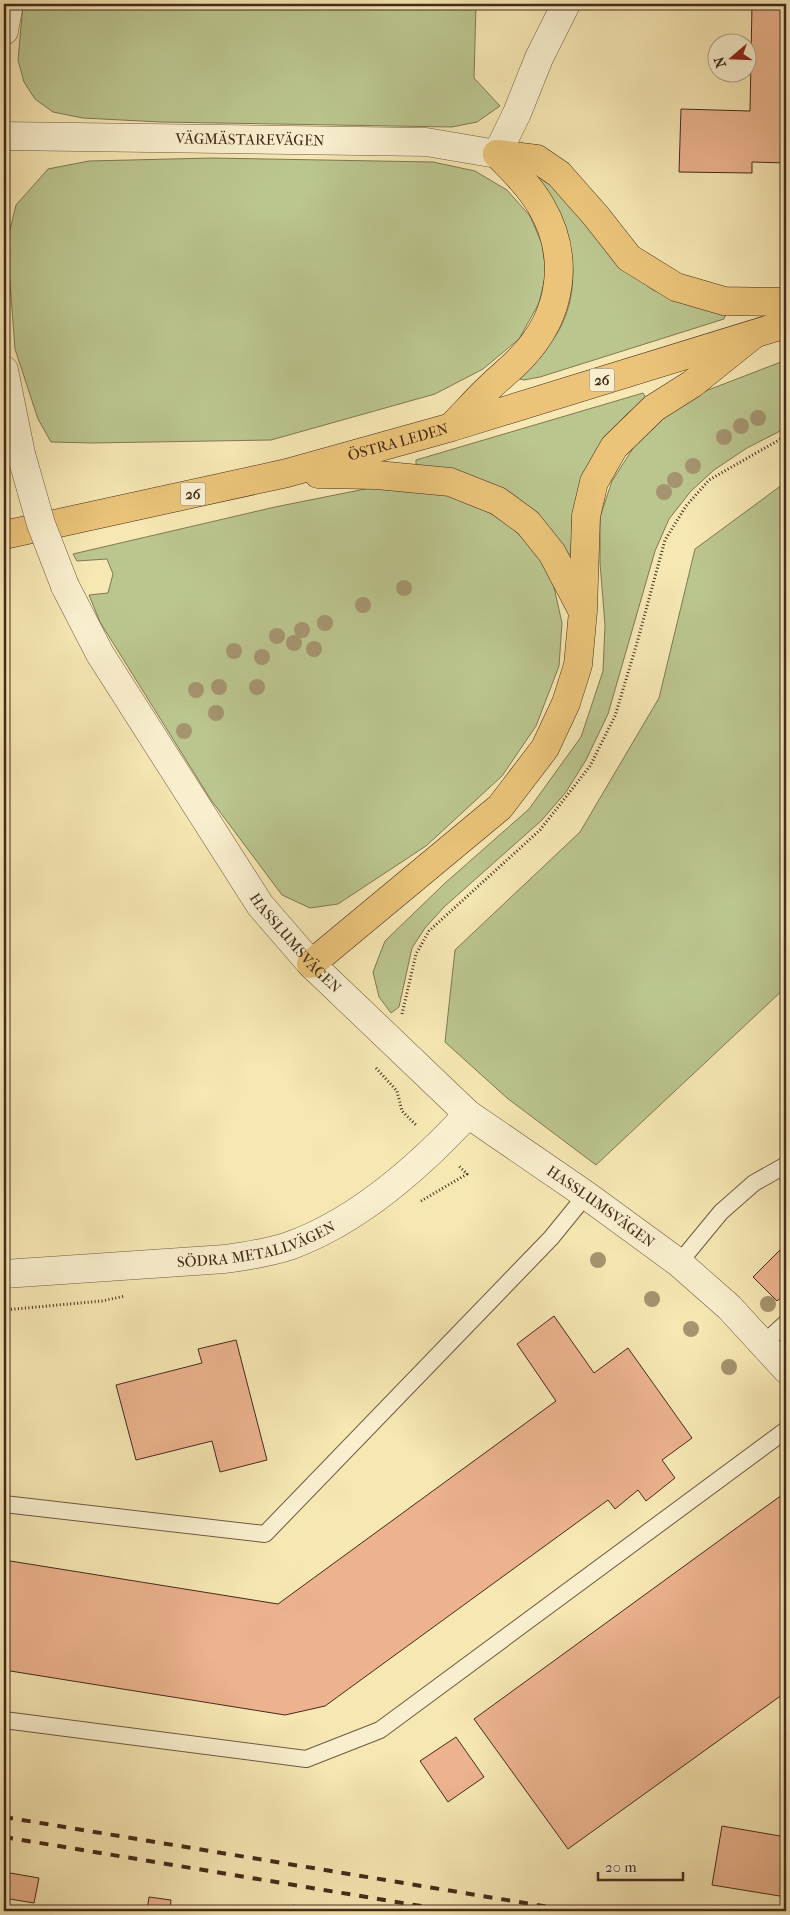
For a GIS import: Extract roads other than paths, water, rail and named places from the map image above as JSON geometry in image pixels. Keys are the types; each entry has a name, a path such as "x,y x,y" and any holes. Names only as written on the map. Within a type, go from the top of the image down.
{"highway":[{"path":"497,154 537,159 558,174 596,216 629,258 676,287 724,301 786,302"},
{"path":"452,427 522,357 540,334 550,315 556,294 560,264 554,236 541,206 519,177 497,154"},
{"name":"ÖSTRA LEDEN","path":"4,536 287,473 452,427 786,324"},
{"path":"311,964 500,807 545,748 566,703 578,665 583,611 586,516 594,482 614,447 654,408 692,384 753,335"},
{"path":"287,473 377,475 431,479 450,482 498,501 528,523 552,553 583,611"}],"street":[{"path":"4,31 9,4"},
{"path":"497,154 539,58 566,4"},
{"name":"VÄGMÄSTAREVÄGEN","path":"4,136 426,142 497,154"},
{"name":"HASSLUMSVÄGEN","path":"4,370 21,454 41,524 65,586 100,654 252,913 311,964 468,1114 679,1263 728,1307 786,1369"},
{"name":"SÖDRA METALLVÄGEN","path":"4,1274 225,1258 255,1254 289,1246 326,1229 370,1202 438,1146 468,1114"}],"lane":[{"path":"679,1263 721,1212 754,1183 786,1165"},
{"path":"4,1504 265,1534 551,1238 586,1196"},
{"path":"763,1344 786,1323"},
{"path":"4,1720 306,1759 380,1730 786,1430"}],"railway":[{"path":"4,1817 573,1911"},
{"path":"4,1837 451,1911"}]}
